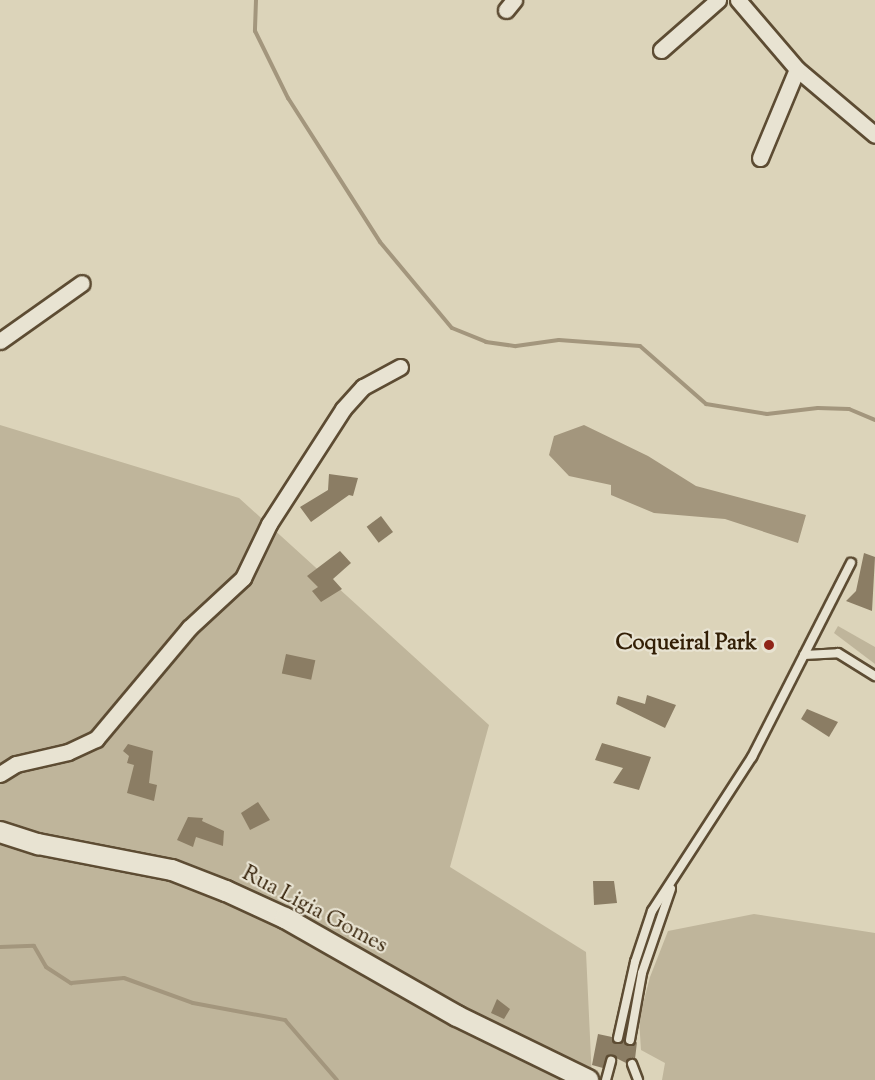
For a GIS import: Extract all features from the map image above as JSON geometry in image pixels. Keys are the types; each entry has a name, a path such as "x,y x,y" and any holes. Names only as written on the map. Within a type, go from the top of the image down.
{"street":[{"path":"661,50 718,0"},
{"path":"738,0 797,69 875,135"},
{"path":"760,158 797,69"},
{"path":"0,341 82,282"},
{"path":"0,774 16,764 84,747 104,731 189,628 243,578 289,490 343,410 363,387 400,367"},
{"name":"Rua Ligia Gomes","path":"0,832 38,844 172,870 225,891 285,918 457,1016 588,1080"}],"lane":[{"path":"618,1038 643,935 675,877 752,758 851,563"},
{"path":"804,654 838,653 875,676"},
{"path":"630,1040 642,973 675,877"},
{"path":"606,1080 611,1060"},
{"path":"632,1064 639,1080"}],"shaded area":[{"path":"0,425 239,498 489,725 450,867 586,952 592,1080 0,1080"},
{"path":"584,425 648,456 696,486 806,515 798,543 725,519 654,513 611,495 611,485 569,476 549,455 554,436"},
{"path":"838,626 875,647 875,664 834,633"},
{"path":"754,914 875,933 875,1080 662,1080 665,1063 641,1050 639,1019 650,977 668,931"}],"building":[{"path":"329,474 358,478 353,496 349,495 311,522 300,507 328,490"},
{"path":"381,516 393,532 379,543 367,527"},
{"path":"340,551 351,563 333,579 342,589 321,602 312,591 318,587 307,576"},
{"path":"864,553 875,557 872,611 846,601 856,591"},
{"path":"286,654 315,660 311,680 282,674"},
{"path":"647,695 676,705 665,728 616,704 618,696 645,704"},
{"path":"807,709 838,722 829,737 801,719"},
{"path":"602,743 651,757 639,790 613,783 623,768 595,760"},
{"path":"128,744 153,751 149,783 157,785 154,801 127,793 134,765 127,763 129,756 123,751"},
{"path":"258,802 270,820 250,830 241,813"},
{"path":"188,817 203,818 202,821 224,831 223,846 196,837 193,847 177,840"},
{"path":"593,881 614,881 617,903 594,905"},
{"path":"497,999 510,1009 504,1019 491,1013"},
{"path":"598,1034 612,1037 617,1044 624,1039 628,1046 637,1042 635,1059 626,1063 610,1055 603,1068 592,1065"}],"waterway":[{"path":"256,0 255,31 288,98 380,242 452,328 486,342 516,346 559,340 640,346 706,404 767,414 818,408 849,409 875,420"},
{"path":"0,947 34,946 46,967 71,983 124,978 193,1003 285,1020 337,1080"}],"place":[{"name":"Coqueiral Park","path":"769,645"}]}
